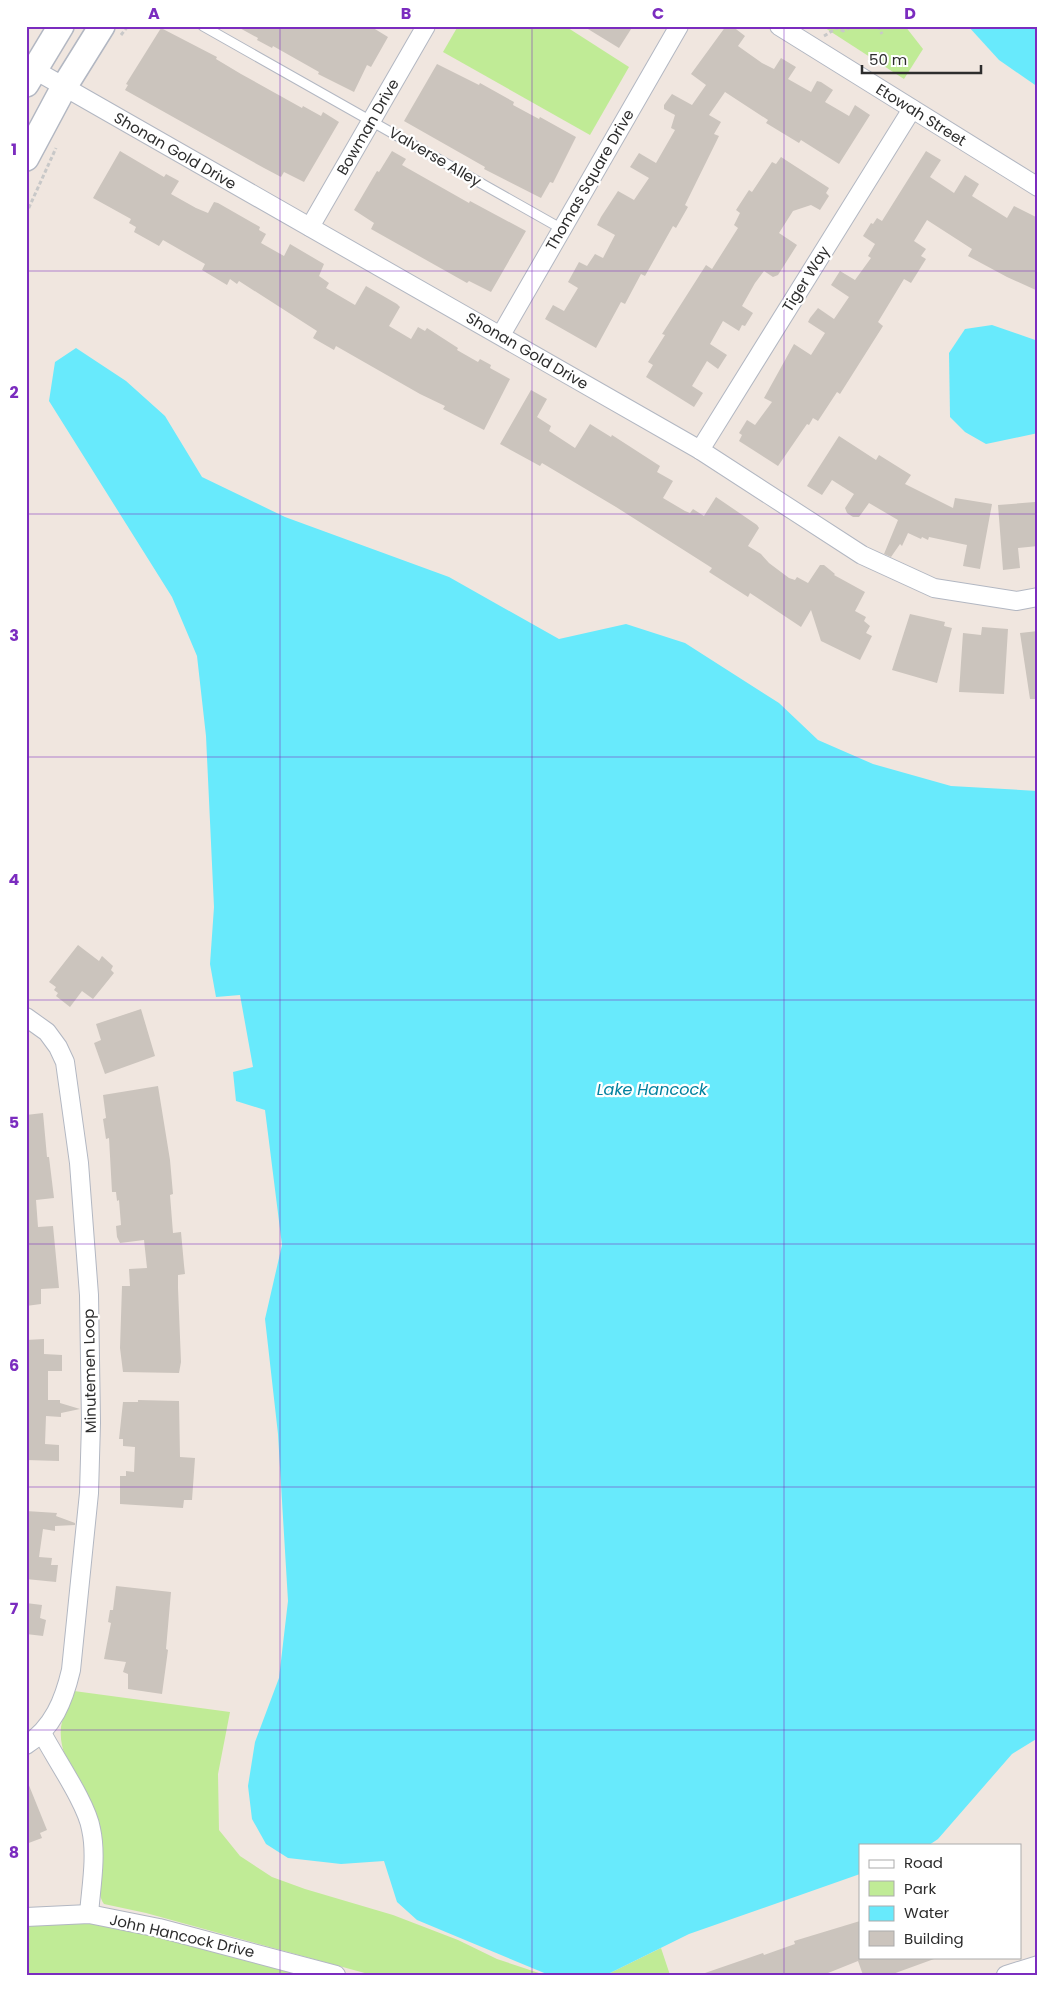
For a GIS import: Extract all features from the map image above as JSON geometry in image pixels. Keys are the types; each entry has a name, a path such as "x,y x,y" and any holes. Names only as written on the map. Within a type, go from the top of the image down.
{"main road":[{"path":"29,73 61,26"},
{"path":"26,158 64,87 102,26"}],"street":[{"name":"Bowman Drive","path":"310,228 426,26"},
{"name":"Thomas Square Drive","path":"501,335 679,26"},
{"name":"Etowah Street","path":"779,26 1038,187"},
{"name":"Shonan Gold Drive","path":"29,73 64,87 700,450 862,555 934,588 1016,601 1038,597"},
{"name":"Tiger Way","path":"700,450 912,109"},
{"name":"Minutemen Loop","path":"26,1017 47,1032 58,1047 65,1062 79,1163 89,1305 91,1423 89,1493 71,1670 66,1692 58,1709 42,1733 26,1745"},
{"path":"42,1733 86,1812 91,1828 93,1844 89,1914"},
{"name":"John Hancock Drive","path":"26,1917 89,1914 168,1930 336,1975"},
{"path":"1006,1975 1038,1965"}],"lane":[{"name":"Valverse Alley","path":"203,26 562,229"}],"path":[{"path":"824,36 837,28 843,31 853,26"},
{"path":"878,26 882,34"},
{"path":"26,214 59,141"}],"green space":[{"path":"458,26 565,26 629,67 590,135 443,52"},
{"path":"822,26 905,26 923,49 904,79"},
{"path":"74,1691 230,1712 218,1774 219,1830 240,1856 272,1877 305,1889 393,1915 458,1940 497,1959 545,1975 372,1975 146,1913 104,1904 99,1888 100,1829 91,1803 70,1767 61,1741 62,1723"},
{"path":"86,1922 133,1929 299,1975 26,1975 26,1924"},
{"path":"661,1948 670,1975 606,1975"}],"water":[{"path":"968,26 1038,26 1038,87 999,60"},
{"path":"992,325 1038,341 1038,433 986,444 965,432 950,417 949,353 965,329"},
{"name":"Lake Hancock","path":"76,348 126,381 165,416 202,477 285,517 449,577 559,639 626,624 685,643 779,703 818,740 873,764 951,786 1038,791 1038,1738 1012,1754 938,1839 930,1844 859,1844 859,1874 689,1934 606,1975 549,1975 417,1920 397,1902 384,1861 341,1864 288,1858 266,1844 252,1819 248,1786 255,1742 279,1678 288,1601 278,1434 265,1319 282,1245 265,1110 236,1101 233,1072 253,1067 240,995 216,997 210,964 214,907 206,736 197,656 172,597 49,401 55,362"}],"building":[{"path":"236,26 370,26 388,37 371,67 367,65 354,92 318,74 319,72 273,46 272,48 257,40 258,38"},
{"path":"583,26 633,26 619,48"},
{"path":"726,26 732,26 745,36 738,46 762,63 774,69 781,58 796,67 788,79 811,92 817,81 833,90 825,102 849,116 855,105 870,115 839,164 801,140 799,143 766,123 768,120 725,92 709,115 721,122 714,134 719,136 685,205 688,207 676,228 673,226 645,276 641,274 625,304 621,302 596,348 545,319 553,305 564,311 578,288 568,282 579,262 587,266 595,254 603,258 615,235 597,225 601,217 618,191 634,200 649,178 630,167 639,153 656,163 675,130 671,128 675,115 664,109 664,105 672,94 692,105 706,85 691,74"},
{"path":"161,28 217,57 216,59 241,74 302,108 303,106 321,116 323,112 339,122 304,182 284,172 281,177 125,90 128,85 126,84"},
{"path":"437,64 479,85 480,83 514,102 513,105 539,119 540,117 576,137 553,183 550,182 541,198 484,169 485,167 404,121"},
{"path":"120,151 164,177 166,174 179,181 171,194 196,208 208,213 214,202 218,203 260,227 259,230 266,234 261,243 284,256 290,244 324,264 319,276 329,283 326,288 355,305 366,286 397,304 400,307 389,326 411,339 418,327 425,331 427,328 458,348 457,350 478,362 480,359 491,365 490,368 510,379 484,430 443,409 445,406 420,394 336,346 334,350 313,338 317,331 239,281 237,284 230,279 227,285 202,270 205,264 163,240 159,246 134,232 136,227 129,223 131,219 93,198"},
{"path":"392,151 406,159 402,165 469,203 470,201 526,231 491,292 469,281 467,283 371,229 374,223 354,210 377,171 379,172"},
{"path":"926,151 941,160 930,177 954,193 965,175 979,184 972,196 1007,218 1014,206 1038,218 1038,291 968,256 972,249 927,220 914,241 926,249 921,256 926,259 911,283 904,279 878,322 883,326 840,394 837,392 818,421 813,418 809,425 807,424 778,466 739,441 742,435 739,433 747,420 755,425 772,402 764,398 794,344 811,355 825,333 808,322 810,318 818,308 834,319 849,297 831,285 840,271 855,280 871,258 868,256 875,244 863,236 871,223 873,224 877,218 882,221"},
{"path":"781,157 829,188 826,193 829,196 820,210 811,205 793,211 779,233 797,245 778,275 773,277 764,271 755,283 742,306 753,313 745,326 742,325 739,331 723,321 710,344 727,355 718,369 707,361 692,386 703,393 694,407 646,377 653,365 648,362 665,335 662,334 706,265 712,269 738,228 734,225 740,213 736,210 749,190 752,192 772,162 776,164"},
{"path":"531,390 547,399 537,417 551,426 549,431 575,448 590,424 611,437 612,435 660,466 657,472 673,481 663,498 685,511 690,513 693,509 704,516 716,497 757,525 759,528 748,546 761,554 769,563 789,578 795,580 797,577 808,583 820,565 824,565 834,575 865,592 855,611 866,617 864,621 870,626 866,633 872,636 860,660 821,641 811,610 801,627 750,593 748,597 709,572 712,568 616,507 542,463 540,466 500,444"},
{"path":"839,436 876,460 879,455 911,475 905,484 953,508 955,498 992,504 980,569 963,566 967,545 929,537 928,540 922,537 921,539 908,533 902,546 900,544 891,557 884,554 898,520 869,503 859,517 853,517 847,513 845,508 854,494 832,480 822,495 807,486"},
{"path":"1035,502 1038,546 1018,548 1020,568 1003,570 998,505"},
{"path":"910,614 945,622 944,626 952,628 937,683 892,670"},
{"path":"982,627 1008,629 1004,694 959,692 963,633 981,635"},
{"path":"1038,631 1038,699 1030,699 1020,633"},
{"path":"78,945 99,961 102,956 113,966 111,970 114,973 93,999 82,991 70,1007 56,996 58,993 54,990 56,987 49,982"},
{"path":"141,1009 155,1056 105,1074 94,1043 101,1040 96,1024"},
{"path":"158,1086 170,1160 173,1194 170,1195 173,1233 181,1232 185,1274 178,1275 181,1362 179,1373 123,1372 120,1348 122,1286 130,1286 129,1269 147,1268 144,1240 120,1243 117,1237 116,1226 121,1225 119,1200 117,1201 116,1192 112,1192 109,1138 106,1139 103,1119 106,1118 103,1095"},
{"path":"43,1113 47,1157 49,1157 54,1198 36,1200 38,1227 53,1226 59,1288 41,1289 41,1304 26,1306 26,1115"},
{"path":"44,1339 44,1354 62,1355 62,1371 48,1371 48,1400 60,1400 60,1403 80,1409 61,1413 61,1417 46,1416 45,1444 59,1445 59,1461 26,1460 26,1340"},
{"path":"138,1400 179,1401 180,1457 195,1458 192,1500 184,1500 183,1508 120,1504 120,1476 126,1476 126,1471 134,1472 135,1447 123,1446 123,1439 119,1439 123,1402 138,1402"},
{"path":"26,1511 57,1513 56,1516 75,1523 75,1525 55,1526 55,1531 43,1529 39,1557 52,1558 51,1565 58,1565 56,1582 26,1579"},
{"path":"116,1586 171,1592 166,1649 168,1650 162,1694 128,1689 128,1674 123,1672 126,1662 104,1659 111,1623 108,1622 110,1610 113,1610"},
{"path":"26,1603 42,1605 40,1618 46,1620 43,1636 26,1634"},
{"path":"26,1778 47,1830 40,1833 42,1838 26,1844"},
{"path":"859,1921 859,1958 934,1959 890,1975 863,1975 858,1961 823,1975 705,1975 705,1973 763,1953 764,1955 795,1944 794,1941"}]}
